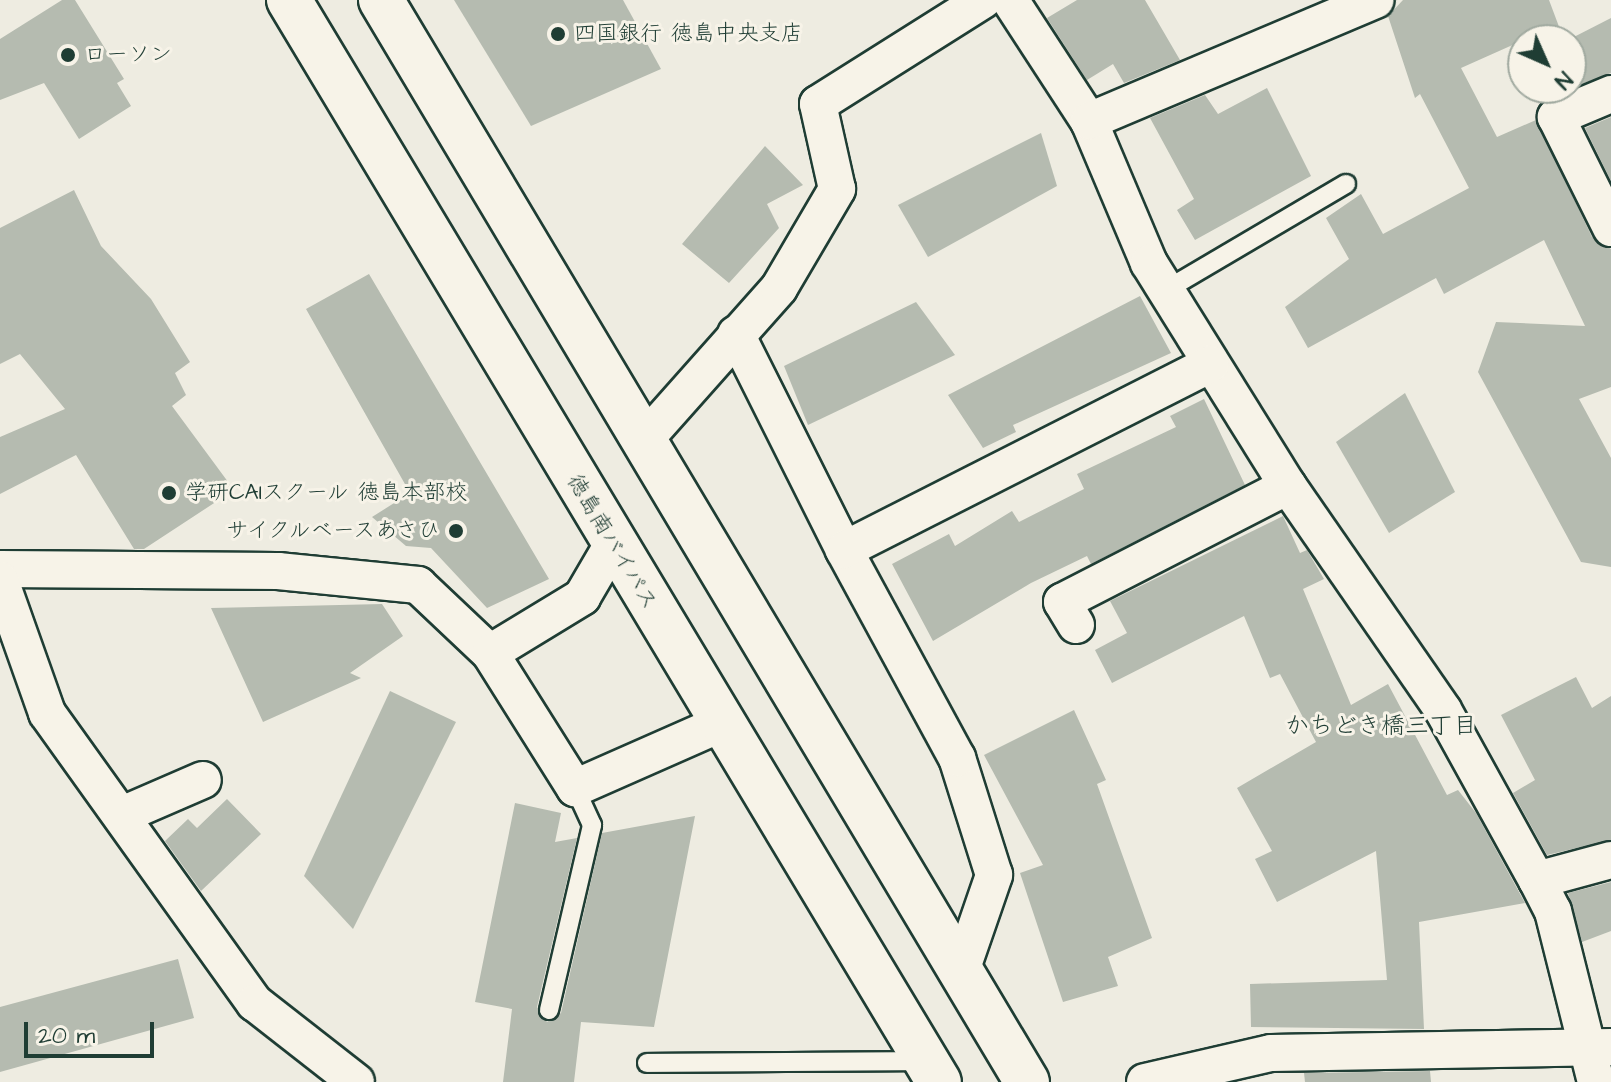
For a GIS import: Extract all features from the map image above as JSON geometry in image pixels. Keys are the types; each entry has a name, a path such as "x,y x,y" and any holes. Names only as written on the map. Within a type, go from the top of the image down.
{"highway":[{"name":"徳島南バイパス","path":"289,0 720,724 932,1072"},
{"path":"381,0 1027,1082"}],"street":[{"path":"1089,121 1375,0"},
{"path":"645,439 779,288 837,189 818,104 1007,1 1089,121 1166,290 1210,364 1288,486 1443,710 1537,880 1553,911 1601,1047 1596,1082"},
{"path":"1611,94 1556,117 1611,228"},
{"path":"736,334 844,550 957,758 994,875 961,971"},
{"path":"844,550 1210,364"},
{"path":"1076,625 1062,602 1288,486"},
{"path":"490,653 582,597 613,544"},
{"path":"0,569 278,571 418,585 490,653 575,788 720,724"},
{"path":"0,580 47,713 255,1003 356,1082"},
{"path":"122,815 203,780"},
{"path":"1537,880 1611,860"},
{"path":"1145,1082 1271,1053 1601,1047"}],"lane":[{"path":"1166,290 1346,184"},
{"path":"549,1010 592,825 575,788"},
{"path":"647,1063 932,1072"}],"building":[{"name":"ローソン","path":"62,0 75,0 124,79 117,83 131,106 79,139 44,83 0,100 0,39"},
{"name":"四国銀行 徳島中央支店","path":"454,0 623,0 661,69 531,126"},
{"path":"1077,0 1145,0 1180,60 1124,83 1113,64 1087,80 1047,18"},
{"path":"1403,0 1549,0 1558,24 1507,24 1507,47 1461,68 1497,137 1536,120 1592,237 1611,249 1611,387 1579,399 1611,458 1611,567 1581,562 1478,372 1496,322 1585,326 1544,240 1444,294 1436,278 1308,348 1285,307 1349,259 1326,218 1361,194 1383,234 1469,188 1420,94 1415,98 1388,16"},
{"path":"1611,18 1611,73 1587,82 1587,30"},
{"path":"1267,88 1311,176 1195,240 1177,210 1194,199 1150,118 1205,95 1218,114"},
{"path":"1611,117 1611,181 1585,128"},
{"path":"1041,133 1057,186 928,257 898,205"},
{"path":"765,146 803,185 767,204 779,228 729,283 682,244"},
{"path":"74,190 101,246 151,299 190,362 175,373 186,395 172,406 234,490 144,549 134,549 76,455 0,494 0,437 65,409 20,354 0,364 0,228"},
{"path":"369,274 549,579 487,608 431,548 406,546 372,517 410,493 306,309"},
{"path":"1140,296 1171,353 1013,425 1016,432 983,448 948,395"},
{"path":"916,302 955,355 808,425 784,366"},
{"path":"1405,393 1455,492 1389,533 1336,442"},
{"path":"1204,399 1245,485 1091,564 1087,556 1031,583 933,641 892,564 949,534 955,546 1012,511 1019,522 1084,489 1077,474 1176,427 1170,416"},
{"path":"1283,516 1300,553 1307,550 1324,579 1303,589 1351,705 1388,684 1447,795 1458,790 1476,813 1525,903 1419,922 1424,1029 1251,1027 1250,984 1387,980 1376,851 1277,902 1255,859 1272,851 1237,788 1316,742 1280,674 1270,678 1244,616 1112,683 1095,650 1127,633 1110,601"},
{"path":"382,604 403,636 350,673 361,678 263,722 211,608"},
{"path":"1576,677 1592,708 1611,696 1611,840 1547,855 1513,793 1535,780 1501,715"},
{"path":"390,691 456,722 353,929 304,876"},
{"path":"1074,710 1106,780 1097,784 1152,938 1108,957 1118,986 1063,1002 1020,873 1043,865 984,755"},
{"path":"227,799 261,834 201,891 165,841 188,819 197,828"},
{"path":"515,803 561,813 555,842 577,838 537,1007 547,1022 561,1013 602,833 695,816 654,1027 581,1022 574,1082 503,1082 512,1009 475,1002"},
{"path":"1611,882 1611,931 1582,942 1568,893"},
{"path":"178,959 194,1018 0,1072 0,1007"},
{"path":"1430,1071 1431,1082 1305,1082 1304,1073"}],"place":[{"name":"四国銀行 徳島中央支店","path":"558,34"},
{"name":"ローソン","path":"68,55"},
{"name":"学研CAIスクール 徳島本部校","path":"169,493"},
{"name":"サイクルベースあさひ","path":"456,531"}],"district":[{"name":"かちどき橋三丁目","path":"1381,727"}]}
